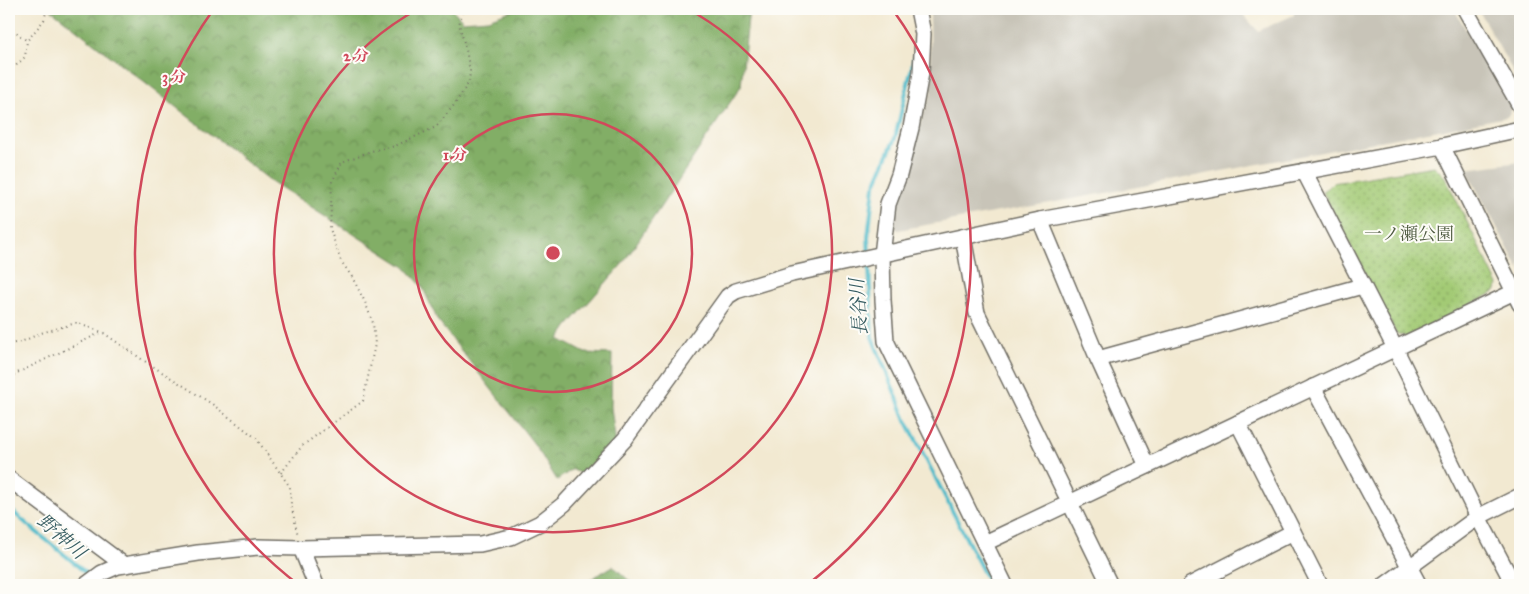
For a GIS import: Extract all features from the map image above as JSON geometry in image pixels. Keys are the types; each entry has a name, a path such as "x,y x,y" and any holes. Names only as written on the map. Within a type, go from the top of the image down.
{"street":[{"path":"918,9 923,34 921,73 911,128 899,175 888,204 882,255 886,340 1005,585"},
{"path":"1465,9 1520,106"},
{"path":"86,585 102,573 124,565 198,553 248,548 480,544 512,537 540,523 564,504 625,439 728,296 736,291 792,274 1040,220 1442,146 1520,129"},
{"path":"985,543 1395,348 1517,298 1442,146"},
{"path":"1304,171 1514,585"},
{"path":"1040,220 1098,359 1147,466"},
{"path":"964,237 977,312 1110,585"},
{"path":"1098,359 1362,286"},
{"path":"1313,387 1419,585"},
{"path":"1238,423 1320,585"},
{"path":"9,479 124,565"},
{"path":"1385,585 1478,517 1520,496"},
{"path":"1190,585 1293,532"},
{"path":"301,548 316,585"}],"path":[{"path":"9,72 25,57 27,41 44,20 47,9"},
{"path":"281,473 302,446 363,401 375,344 373,324 365,302 341,261 330,229 332,182 342,162 372,151 394,146 436,127 455,104 469,82 470,71 459,24 464,9"},
{"path":"9,26 27,41"},
{"path":"9,344 21,342 41,333 76,323 102,332 212,404 256,438 290,487 291,504 301,548"},
{"path":"9,377 102,332"}],"shaded area":[{"path":"930,9 1238,9 1258,31 1294,15 1294,9 1454,9 1512,109 1507,117 898,230 891,225 892,207 931,93"},
{"path":"1478,9 1520,9 1520,84"},
{"path":"1520,162 1520,271 1466,169"}],"green space":[{"path":"50,9 452,9 463,21 488,19 516,9 749,9 741,86 624,262 567,327 559,339 585,353 612,354 611,407 616,445 580,474 573,469 557,480 535,445 438,321 422,286 405,267 271,181"},
{"name":"一ノ瀬公園","path":"1434,166 1445,177 1498,285 1495,292 1406,337 1396,333 1323,192 1333,183"},
{"path":"613,566 634,585 581,585"}],"waterway":[{"name":"長谷川","path":"869,255 868,237 874,187 895,138 915,54"},
{"name":"長谷川","path":"869,262 872,337 906,420 990,585"},
{"name":"野神川","path":"9,508 91,578"}]}
